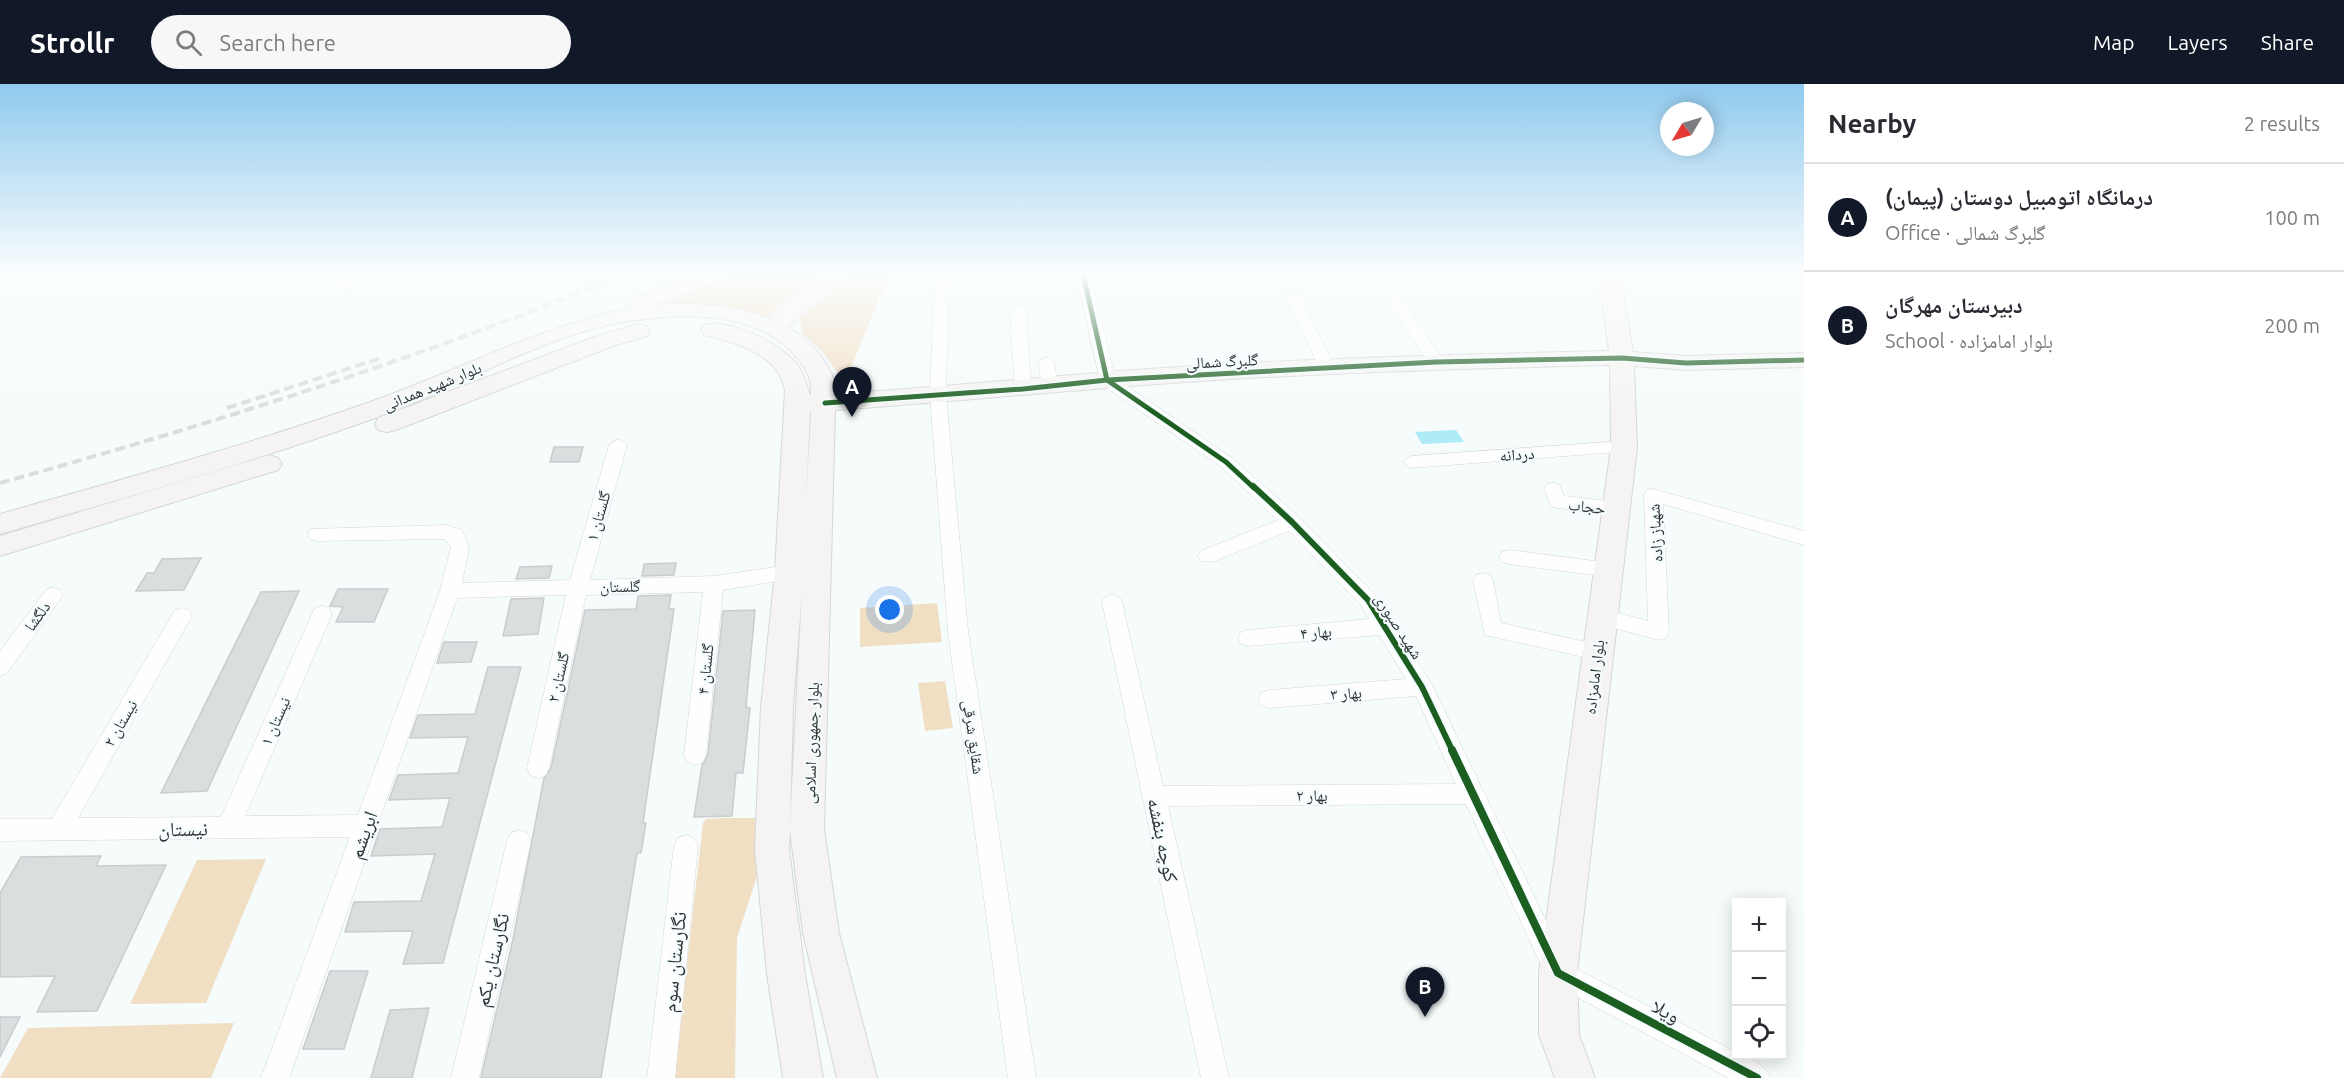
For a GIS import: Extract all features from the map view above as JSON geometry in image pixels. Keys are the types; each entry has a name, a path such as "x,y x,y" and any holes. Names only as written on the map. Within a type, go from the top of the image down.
{"main road":[{"path":"574,329 596,320"},
{"name":"بلوار شهید همدانی","path":"0,546 212,482 344,429 379,407 574,329 606,320"},
{"name":"بلوار شهید همدانی","path":"0,524 470,394 608,340 659,328 706,329 727,333 766,349 787,367 812,404 824,380 810,357 796,342 775,327 747,320"},
{"path":"775,327 782,320"},
{"name":"بلوار امامزاده","path":"1575,1078 1559,1035 1558,973 1597,652 1610,570 1623,447 1622,358 1616,320"},
{"name":"گلبرگ شمالی","path":"812,404 1023,389 1107,380 1436,362 1622,358 1686,363 1804,360"},
{"name":"بلوار جمهوری اسلامی","path":"802,1078 786,974 772,849 777,707 789,572 812,404"},
{"name":"بلوار جمهوری اسلامی","path":"812,404 807,829 821,933 857,1078"}],"street":[{"name":"شقایق شرقی","path":"940,320 938,395 958,631 1022,1078"},
{"path":"1019,320 1023,389"},
{"path":"1094,320 1107,380"},
{"path":"1305,320 1328,369"},
{"path":"1408,320 1436,362"},
{"path":"1046,362 1050,386"},
{"name":"شهید صبوری","path":"1107,380 1226,462 1292,522 1368,600 1422,687 1558,973"},
{"name":"گلستان ۱","path":"578,587 618,445"},
{"name":"دردانه","path":"1411,462 1623,447"},
{"name":"شهباز زاده","path":"1602,617 1659,632 1653,495 1804,538"},
{"name":"حجاب","path":"1555,496 1616,509"},
{"path":"1208,556 1292,522"},
{"name":"ابریشم","path":"275,1078 450,591 460,547 455,535 446,532 316,534"},
{"path":"1509,557 1610,570"},
{"name":"گلستان","path":"450,591 714,584 789,572"},
{"path":"1483,580 1492,629 1597,652"},
{"name":"گلستان ۴","path":"695,755 714,584"},
{"name":"گلستان ۲","path":"538,768 578,587"},
{"name":"دلگشا","path":"0,667 53,594"},
{"name":"کوچه بنفشه","path":"1112,602 1215,1078"},
{"name":"نیستان ۱","path":"228,828 322,614"},
{"name":"نیستان ۲","path":"58,831 182,616"},
{"name":"بهار ۴","path":"1248,638 1384,626"},
{"name":"بهار ۳","path":"1269,699 1422,687"},
{"name":"بهار ۲","path":"1153,796 1471,794"},
{"name":"نیستان","path":"0,830 366,826"},
{"name":"نگارستان یکم","path":"465,1078 519,841"},
{"name":"نگارستان سوم","path":"661,1078 686,846"},
{"name":"ویلا","path":"1558,973 1757,1078"}],"shaded area":[{"path":"800,320 870,320 850,370 842,379 822,351 802,334"},
{"path":"937,603 942,642 860,647 860,608"},
{"path":"945,681 953,728 925,731 918,683"},
{"path":"764,818 760,867 737,938 735,1078 674,1078 703,823 706,819"},
{"path":"266,859 206,1003 130,1004 197,860"},
{"path":"234,1023 211,1078 0,1078 28,1028"}],"water":[{"path":"1456,430 1464,442 1422,444 1415,432"}],"building":[{"path":"554,447 583,447 579,462 550,462"},
{"path":"201,558 184,590 136,591 147,573 154,573 162,559"},
{"path":"676,563 674,575 642,576 644,564"},
{"path":"552,566 549,578 516,579 520,567"},
{"path":"338,589 388,589 374,622 336,622 343,607 330,606"},
{"path":"299,591 207,791 161,793 261,592"},
{"path":"671,595 669,609 674,609 643,823 646,823 641,853 637,853 601,1078 481,1078 513,939 544,778 551,768 585,610 636,609 638,596"},
{"path":"544,598 538,634 503,636 511,599"},
{"path":"755,610 746,707 750,708 743,773 736,773 732,816 694,817 702,765 708,755 723,611"},
{"path":"444,642 477,642 471,662 437,663"},
{"path":"488,667 521,667 443,963 403,964 413,931 345,932 354,902 421,901 435,854 371,856 380,829 442,827 450,798 389,800 398,775 458,773 468,737 410,738 418,715 475,714"},
{"path":"101,856 96,866 166,865 97,1011 37,1012 55,976 0,977 0,893 21,857"},
{"path":"330,971 368,971 344,1049 303,1049"},
{"path":"429,1008 412,1078 371,1078 390,1010"},
{"path":"0,1017 20,1017 0,1057"}],"railway":[{"path":"0,483 316,388 507,320"},
{"path":"227,408 381,358"}],"cycle path":[{"path":"1094,320 1107,380 1226,462 1292,522 1368,600 1422,687 1558,973 1757,1078"},
{"path":"825,403 1023,389 1107,380 1436,362 1622,358 1686,363 1804,360"}],"place":[{"name":"درمانگاه اتومبیل دوستان (پیمان)","path":"852,417"},
{"name":"دبیرستان مهرگان","path":"1425,1017"}]}
